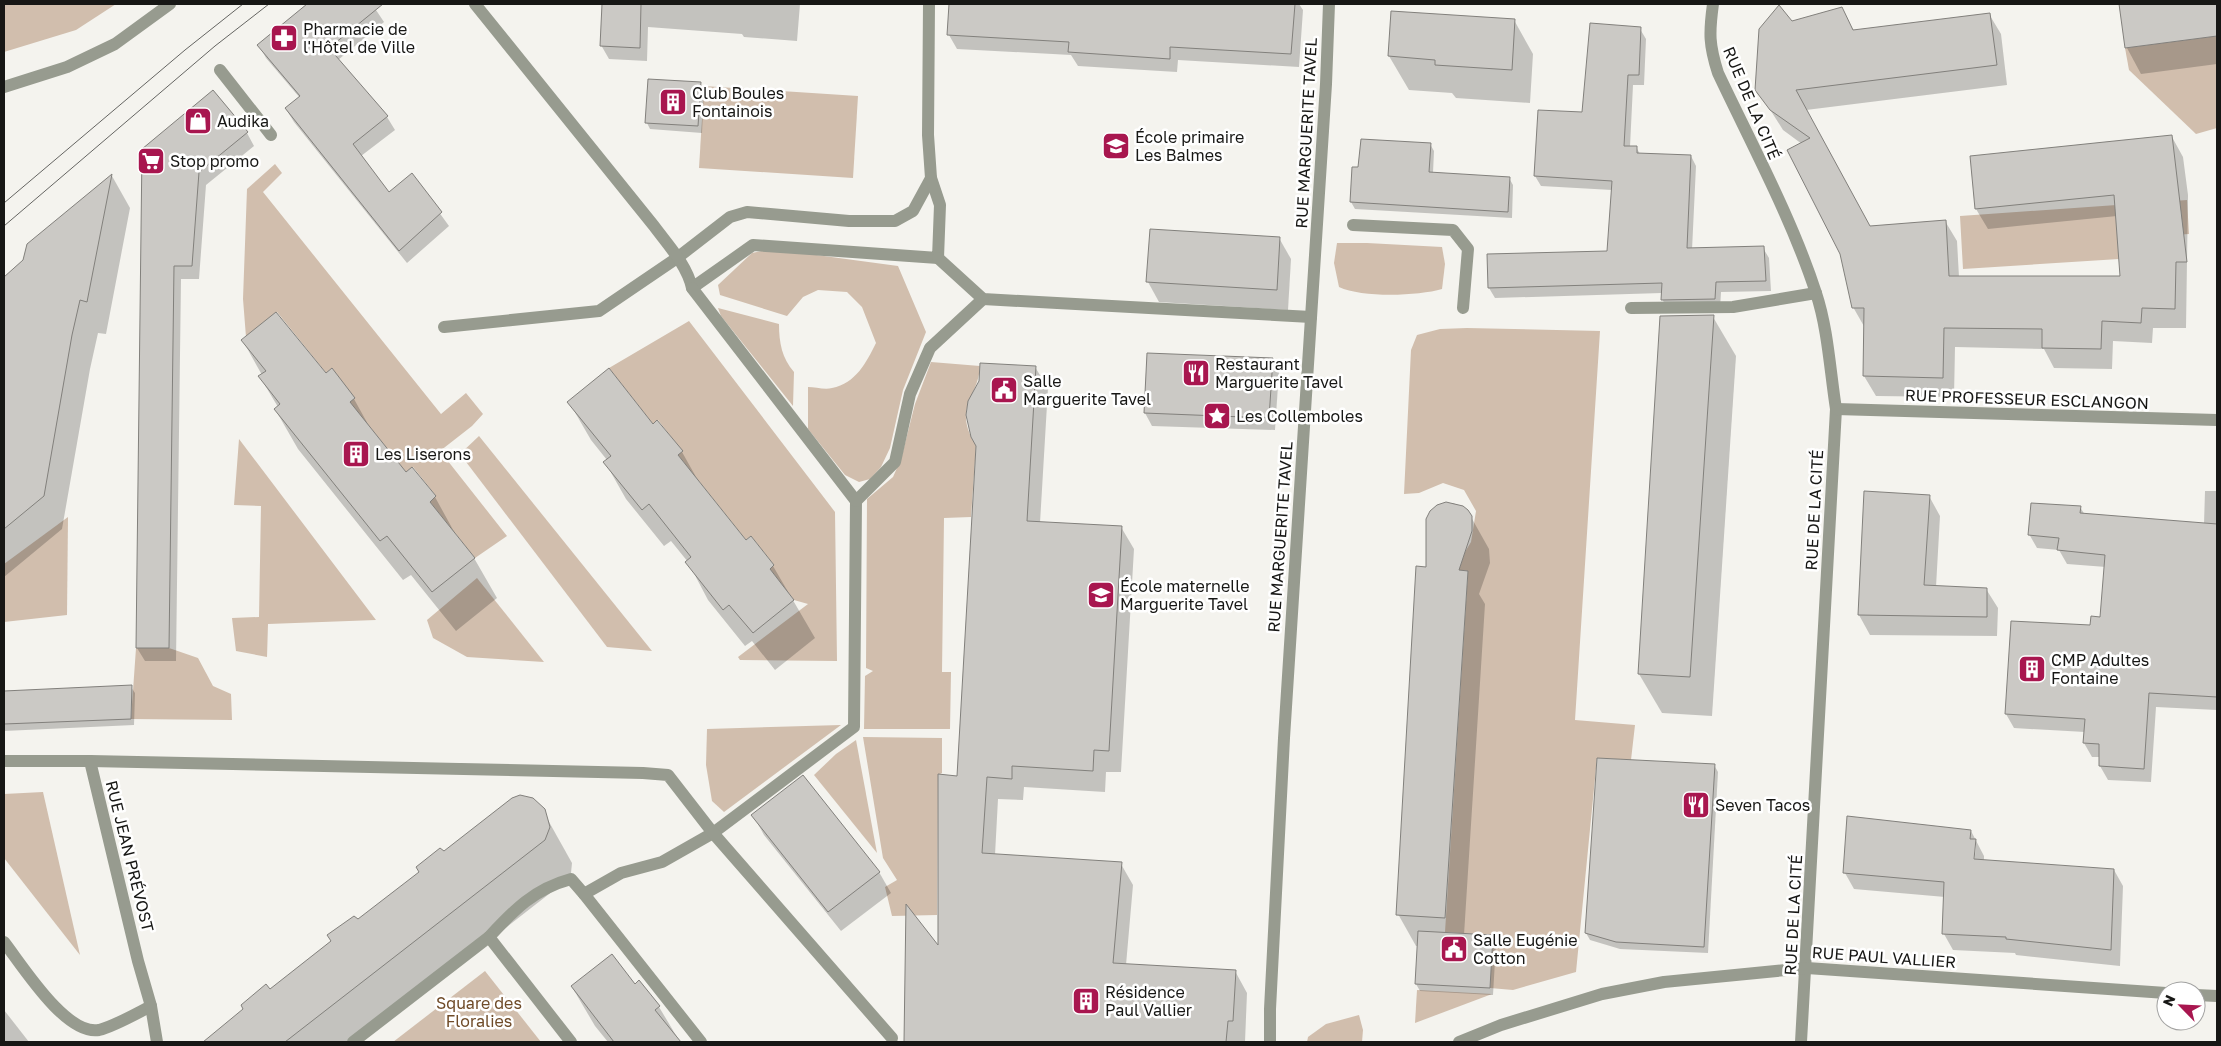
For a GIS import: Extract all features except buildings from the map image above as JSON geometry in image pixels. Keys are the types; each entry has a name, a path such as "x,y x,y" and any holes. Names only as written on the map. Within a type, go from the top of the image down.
{"street":[{"path":"4,87 67,67 115,44 170,4"},
{"path":"475,4 654,226 677,258 690,280 692,288 856,501 854,727 713,833 662,862 621,873 584,894"},
{"path":"929,4 928,134 931,178 940,205 938,258"},
{"name":"RUE MARGUERITE TAVEL","path":"1270,1042 1270,1009 1284,738 1326,93 1329,4"},
{"name":"RUE DE LA CITÉ","path":"1713,4 1710,28 1711,49 1718,73 1798,244 1816,293 1836,409 1807,968 1801,1042"},
{"path":"220,70 271,135"},
{"path":"444,327 599,311 677,258 730,217 747,212 849,221 895,221 913,211 931,178"},
{"path":"1353,225 1453,230 1468,249 1463,308"},
{"path":"692,288 753,245 938,258 983,299 1311,317"},
{"path":"1631,308 1733,307 1816,293"},
{"path":"856,501 895,462 910,394 930,348 983,299"},
{"name":"RUE PROFESSEUR ESCLANGON","path":"1836,409 2217,420"},
{"path":"4,761 90,761 668,775 713,833 892,1038"},
{"name":"RUE JEAN PRÉVOST","path":"90,761 151,1006 157,1042"},
{"path":"354,1042 489,937 517,908 549,885 571,879 701,1042"},
{"path":"489,937 571,1042"},
{"path":"4,942 59,1012 81,1028 98,1030 151,1006"},
{"name":"RUE PAUL VALLIER","path":"1459,1042 1501,1025 1611,992 1664,982 1807,968 2156,992"}],"green space":[{"path":"4,4 116,4 76,30 4,52"},
{"path":"2217,36 2217,128 2196,134 2129,70 2125,48"},
{"path":"704,86 858,96 853,178 699,168"},
{"path":"275,164 282,173 263,192 441,414 466,393 483,414 472,426 440,451 507,536 475,558 430,502 436,496 413,467 406,472 277,312 246,337 243,299 247,189"},
{"path":"2187,200 2189,234 2118,239 2119,259 1963,269 1960,216"},
{"path":"1337,243 1442,247 1445,264 1442,289 1390,295 1361,293 1339,287 1334,263"},
{"path":"772,249 898,266 926,332 903,390 890,448 881,467 870,479 859,482 845,475 808,429 808,387 829,389 848,382 864,365 876,343 862,307 847,292 818,290 803,297 787,316 720,295 718,285 752,253"},
{"path":"718,308 779,324 782,350 794,372 793,406 721,316"},
{"path":"689,321 835,512 837,661 740,660 738,657 808,604 794,600 770,569 774,565 751,536 746,540 678,455 682,451 658,420 653,424 609,368"},
{"path":"1440,329 1600,331 1575,720 1635,725 1631,760 1597,758 1576,972 1513,990 1490,988 1493,935 1445,932 1468,571 1456,570 1471,542 1476,511 1464,490 1443,483 1419,493 1404,494 1411,350 1417,335"},
{"path":"931,362 980,366 978,378 966,412 969,432 976,446 971,517 944,518 942,672 951,672 950,729 864,729 865,676 873,671 866,668 867,499 893,477 901,459 915,404"},
{"path":"479,436 652,651 607,647 460,454"},
{"path":"239,439 376,620 268,624 267,657 236,651 232,618 259,617 261,506 234,505"},
{"path":"68,517 67,615 4,622 4,564"},
{"path":"477,578 544,662 467,657 433,638 427,620"},
{"path":"136,648 169,648 198,658 213,686 231,694 232,720 131,719"},
{"path":"841,725 724,812 712,801 706,765 707,729"},
{"path":"863,737 942,738 942,773 938,775 937,915 892,916 885,887 897,880 883,858"},
{"path":"856,740 877,853 814,775 836,754"},
{"path":"43,792 80,955 4,858 4,794"},
{"name":"Square des Floralies","path":"485,971 541,1042 393,1042"},
{"path":"1417,990 1492,994 1415,1023"},
{"path":"1359,1015 1363,1030 1362,1042 1307,1042 1308,1037 1326,1024"}],"tram line":[{"path":"4,203 185,50 243,4"},
{"path":"4,226 215,46 269,4"}],"place":[{"name":"Pharmacie de l'Hôtel de Ville","path":"284,38"},
{"name":"Club Boules Fontainois","path":"673,102"},
{"name":"Audika","path":"198,121"},
{"name":"École primaire Les Balmes","path":"1116,146"},
{"name":"Stop promo","path":"151,161"},
{"name":"Restaurant Marguerite Tavel","path":"1196,373"},
{"name":"Salle Marguerite Tavel","path":"1004,390"},
{"name":"Les Collemboles","path":"1217,416"},
{"name":"Les Liserons","path":"356,454"},
{"name":"École maternelle Marguerite Tavel","path":"1101,595"},
{"name":"CMP Adultes Fontaine","path":"2032,669"},
{"name":"Seven Tacos","path":"1696,805"},
{"name":"Salle Eugénie Cotton","path":"1454,949"},
{"name":"Résidence Paul Vallier","path":"1086,1001"}]}
